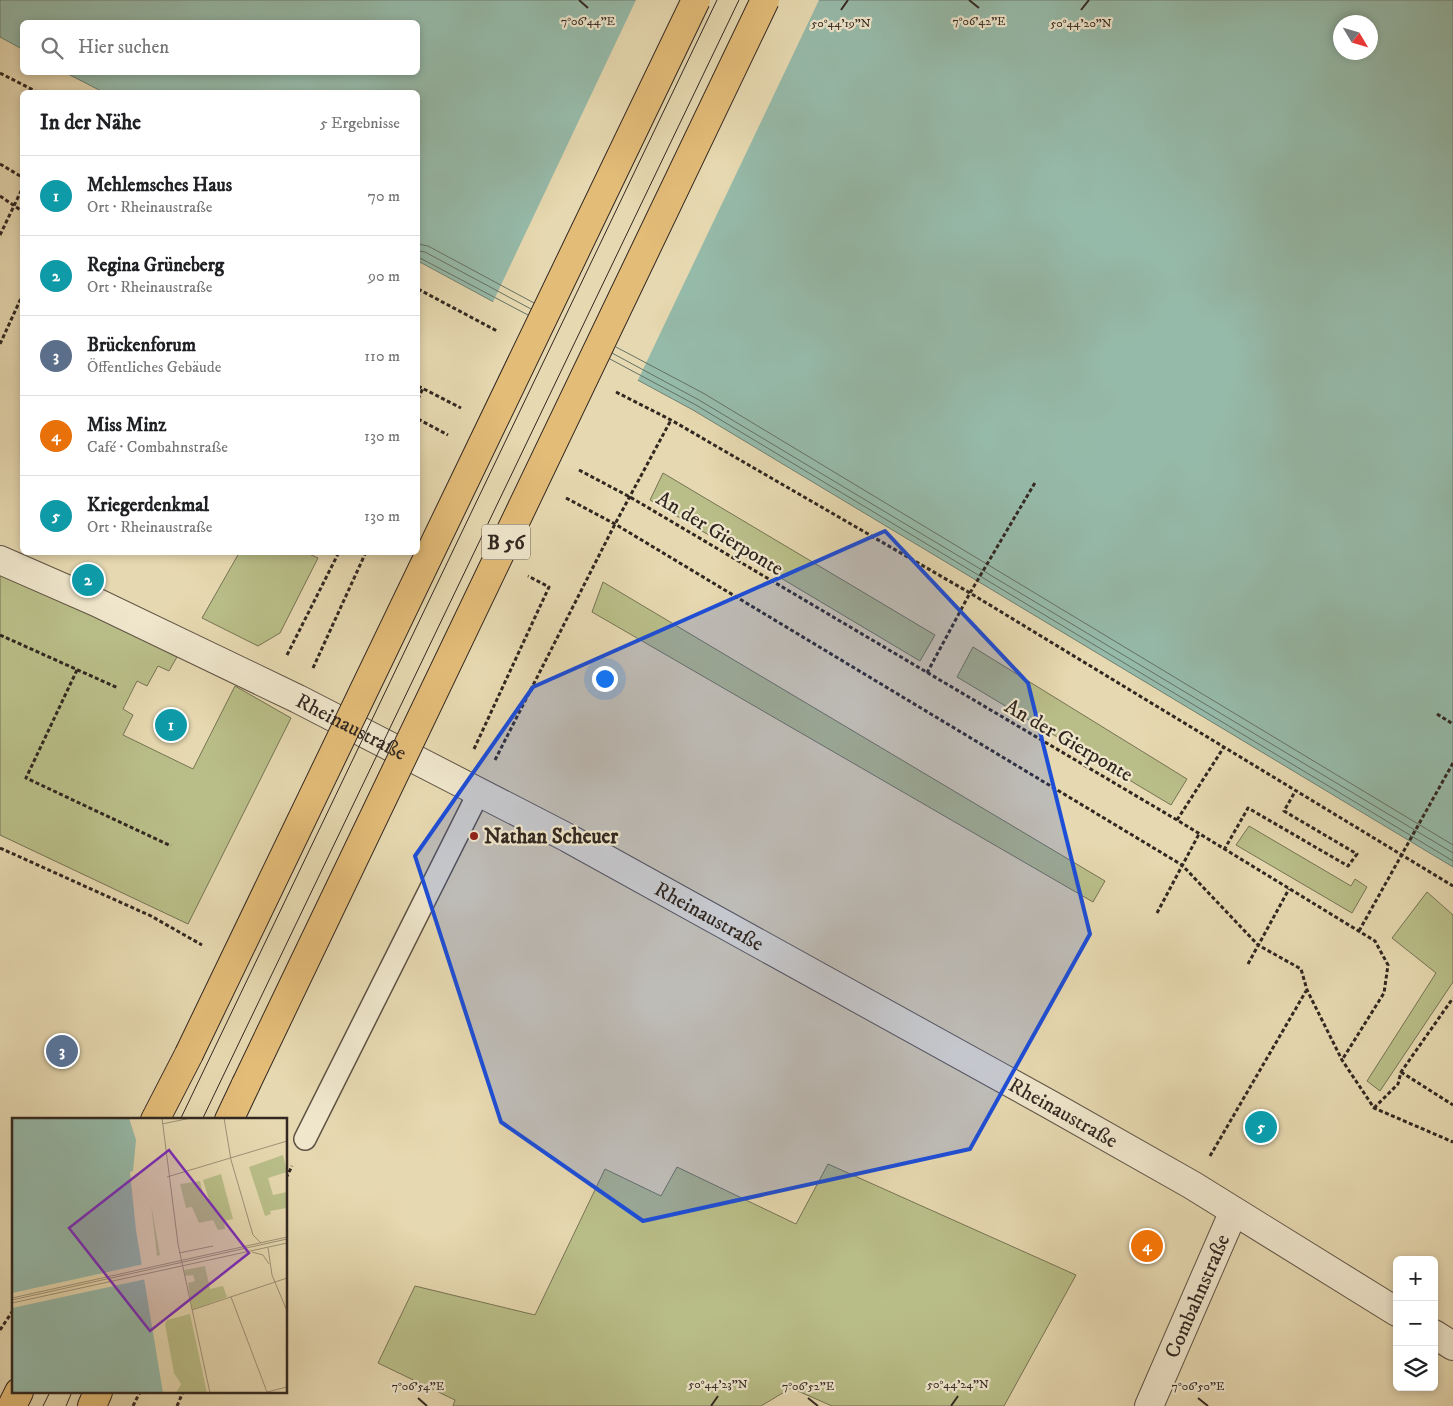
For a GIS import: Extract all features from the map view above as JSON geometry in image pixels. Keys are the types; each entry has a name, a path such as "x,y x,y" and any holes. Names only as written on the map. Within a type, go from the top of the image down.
{"main road":[{"path":"156,1118 189,1054 696,0"},
{"name":"B 56","path":"230,1118 765,0"},
{"path":"12,1406 18,1394"},
{"path":"92,1406 97,1394"}],"street":[{"name":"Rheinaustraße","path":"0,560 96,602 270,686 479,792 989,1071 1192,1186 1233,1213 1393,1310"},
{"name":"Combahnstraße","path":"1149,1406 1233,1213"},
{"path":"1438,1337 1453,1346"}],"lane":[{"path":"305,1139 479,792"}],"path":[{"path":"0,74 33,90"},
{"path":"0,164 20,177"},
{"path":"0,235 20,194"},
{"path":"0,196 20,209"},
{"path":"0,344 20,300"},
{"path":"479,792 615,524 671,420 970,593 1453,886"},
{"path":"926,673 970,593 1036,481"},
{"name":"An der Gierponte","path":"630,497 1176,820 1375,942 1388,965 1384,993 1342,1060"},
{"path":"615,524 1182,865 1258,945 1301,970 1307,990 1342,1060 1374,1108 1453,1142"},
{"path":"270,686 337,555"},
{"path":"322,645 365,555"},
{"path":"483,728 549,587 525,575"},
{"path":"0,635 118,688"},
{"path":"77,670 26,778 171,846"},
{"path":"1437,714 1453,724"},
{"path":"1176,820 1224,747"},
{"path":"1359,931 1453,763"},
{"path":"1224,850 1248,808 1348,866 1357,854 1284,811 1296,790"},
{"path":"1157,914 1199,834"},
{"path":"0,848 151,916 208,948"},
{"path":"1248,964 1289,889"},
{"path":"1192,1186 1307,990"},
{"path":"1374,1108 1398,1084 1401,1072 1453,998"},
{"path":"1401,1072 1453,1105"},
{"path":"0,1330 12,1312"},
{"path":"134,1406 139,1394"},
{"path":"176,1406 182,1394"}],"highlighted area":[{"path":"885,531 1028,683 1090,934 970,1149 643,1221 501,1122 415,856 533,687"}],"green space":[{"path":"663,473 935,635 920,661 650,500"},
{"path":"238,555 311,555 318,558 280,633 258,646 202,618"},
{"path":"0,567 177,657 169,671 158,666 147,686 137,681 123,709 133,715 123,735 193,769 235,686 291,718 188,924 0,835"},
{"path":"603,582 1105,881 1093,902 592,612"},
{"path":"973,647 1187,779 1171,805 957,677"},
{"path":"1249,826 1351,886 1355,879 1367,887 1352,913 1236,845"},
{"path":"1427,892 1453,915 1453,982 1380,1091 1367,1081 1436,973 1392,938"},
{"path":"828,1164 1076,1275 1004,1406 832,1406 791,1388 761,1406 453,1406 455,1400 378,1363 415,1286 535,1315 605,1169 661,1196 677,1167 796,1224"}],"water":[{"path":"0,0 1453,0 1453,867 693,410 420,262 420,90 99,90 70,75 420,75 420,20 20,20 20,48 0,37"}],"pier":[{"path":"636,0 819,0 637,382 492,304"}],"tram line":[{"path":"181,1118 717,0"},
{"path":"203,1118 739,0"},
{"path":"43,1406 49,1394"},
{"path":"66,1406 71,1394"}],"place":[{"name":"Regina Grüneberg","path":"88,580"},
{"name":"Mehlemsches Haus","path":"171,725"},
{"name":"Nathan Scheuer","path":"474,836"},
{"name":"Brückenforum","path":"62,1051"},
{"name":"Kriegerdenkmal","path":"1261,1127"},
{"name":"Miss Minz","path":"1147,1246"}]}
